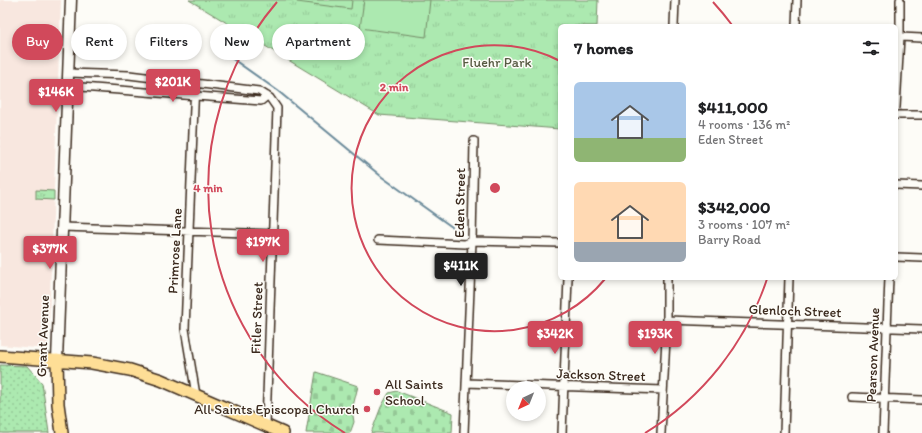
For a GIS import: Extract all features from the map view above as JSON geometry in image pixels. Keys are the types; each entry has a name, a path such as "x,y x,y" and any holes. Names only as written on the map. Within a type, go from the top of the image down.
{"main road":[{"path":"0,356 57,360 130,370 161,380 283,433"},
{"name":"Grant Avenue","path":"57,360 58,404 62,433"}],"street":[{"name":"Grant Avenue","path":"57,360 71,0"},
{"path":"674,24 675,0"},
{"path":"796,24 797,0"},
{"path":"898,72 900,0"},
{"path":"900,37 922,38"},
{"path":"68,73 129,75 195,82 259,91 267,96 261,101 68,86"},
{"name":"Primrose Lane","path":"195,82 185,332 196,395"},
{"name":"Fitler Street","path":"266,425 277,114 277,108 267,96"},
{"path":"898,115 922,115"},
{"name":"Eden Street","path":"464,433 472,241 474,141"},
{"path":"898,185 922,186"},
{"path":"62,227 190,230 273,234"},
{"path":"378,240 466,244 472,241 558,244"},
{"path":"898,257 922,258"},
{"path":"562,433 568,280"},
{"path":"661,433 662,390 667,320 667,280"},
{"path":"784,433 789,280"},
{"name":"Pearson Avenue","path":"884,433 889,280"},
{"name":"Glenloch Street","path":"667,320 922,329"},
{"name":"Jackson Street","path":"466,383 662,390"},
{"path":"852,397 922,400"}],"shaded area":[{"path":"0,0 61,0 60,24 12,24 12,60 59,60 48,349 0,345"}],"green space":[{"name":"Fluehr Park","path":"189,0 598,0 597,24 558,24 558,129 379,115 288,60 365,60 365,24 272,24 272,50 264,45 264,24 229,24"},
{"path":"297,0 352,0 351,9 297,2"},
{"path":"364,0 430,0 426,37 365,29 365,24 361,24"},
{"path":"36,190 54,191 54,200 36,199"},
{"path":"0,365 27,366 42,383 49,433 0,433"},
{"path":"316,372 358,386 352,410 354,422 350,433 306,433"},
{"path":"397,391 453,413 452,433 371,433 381,407 389,393"}],"waterway":[{"path":"234,60 278,91 382,177 452,227"}],"place":[{"name":"All Saints School","path":"377,392"},
{"name":"All Saints Episcopal Church","path":"367,409"}]}
